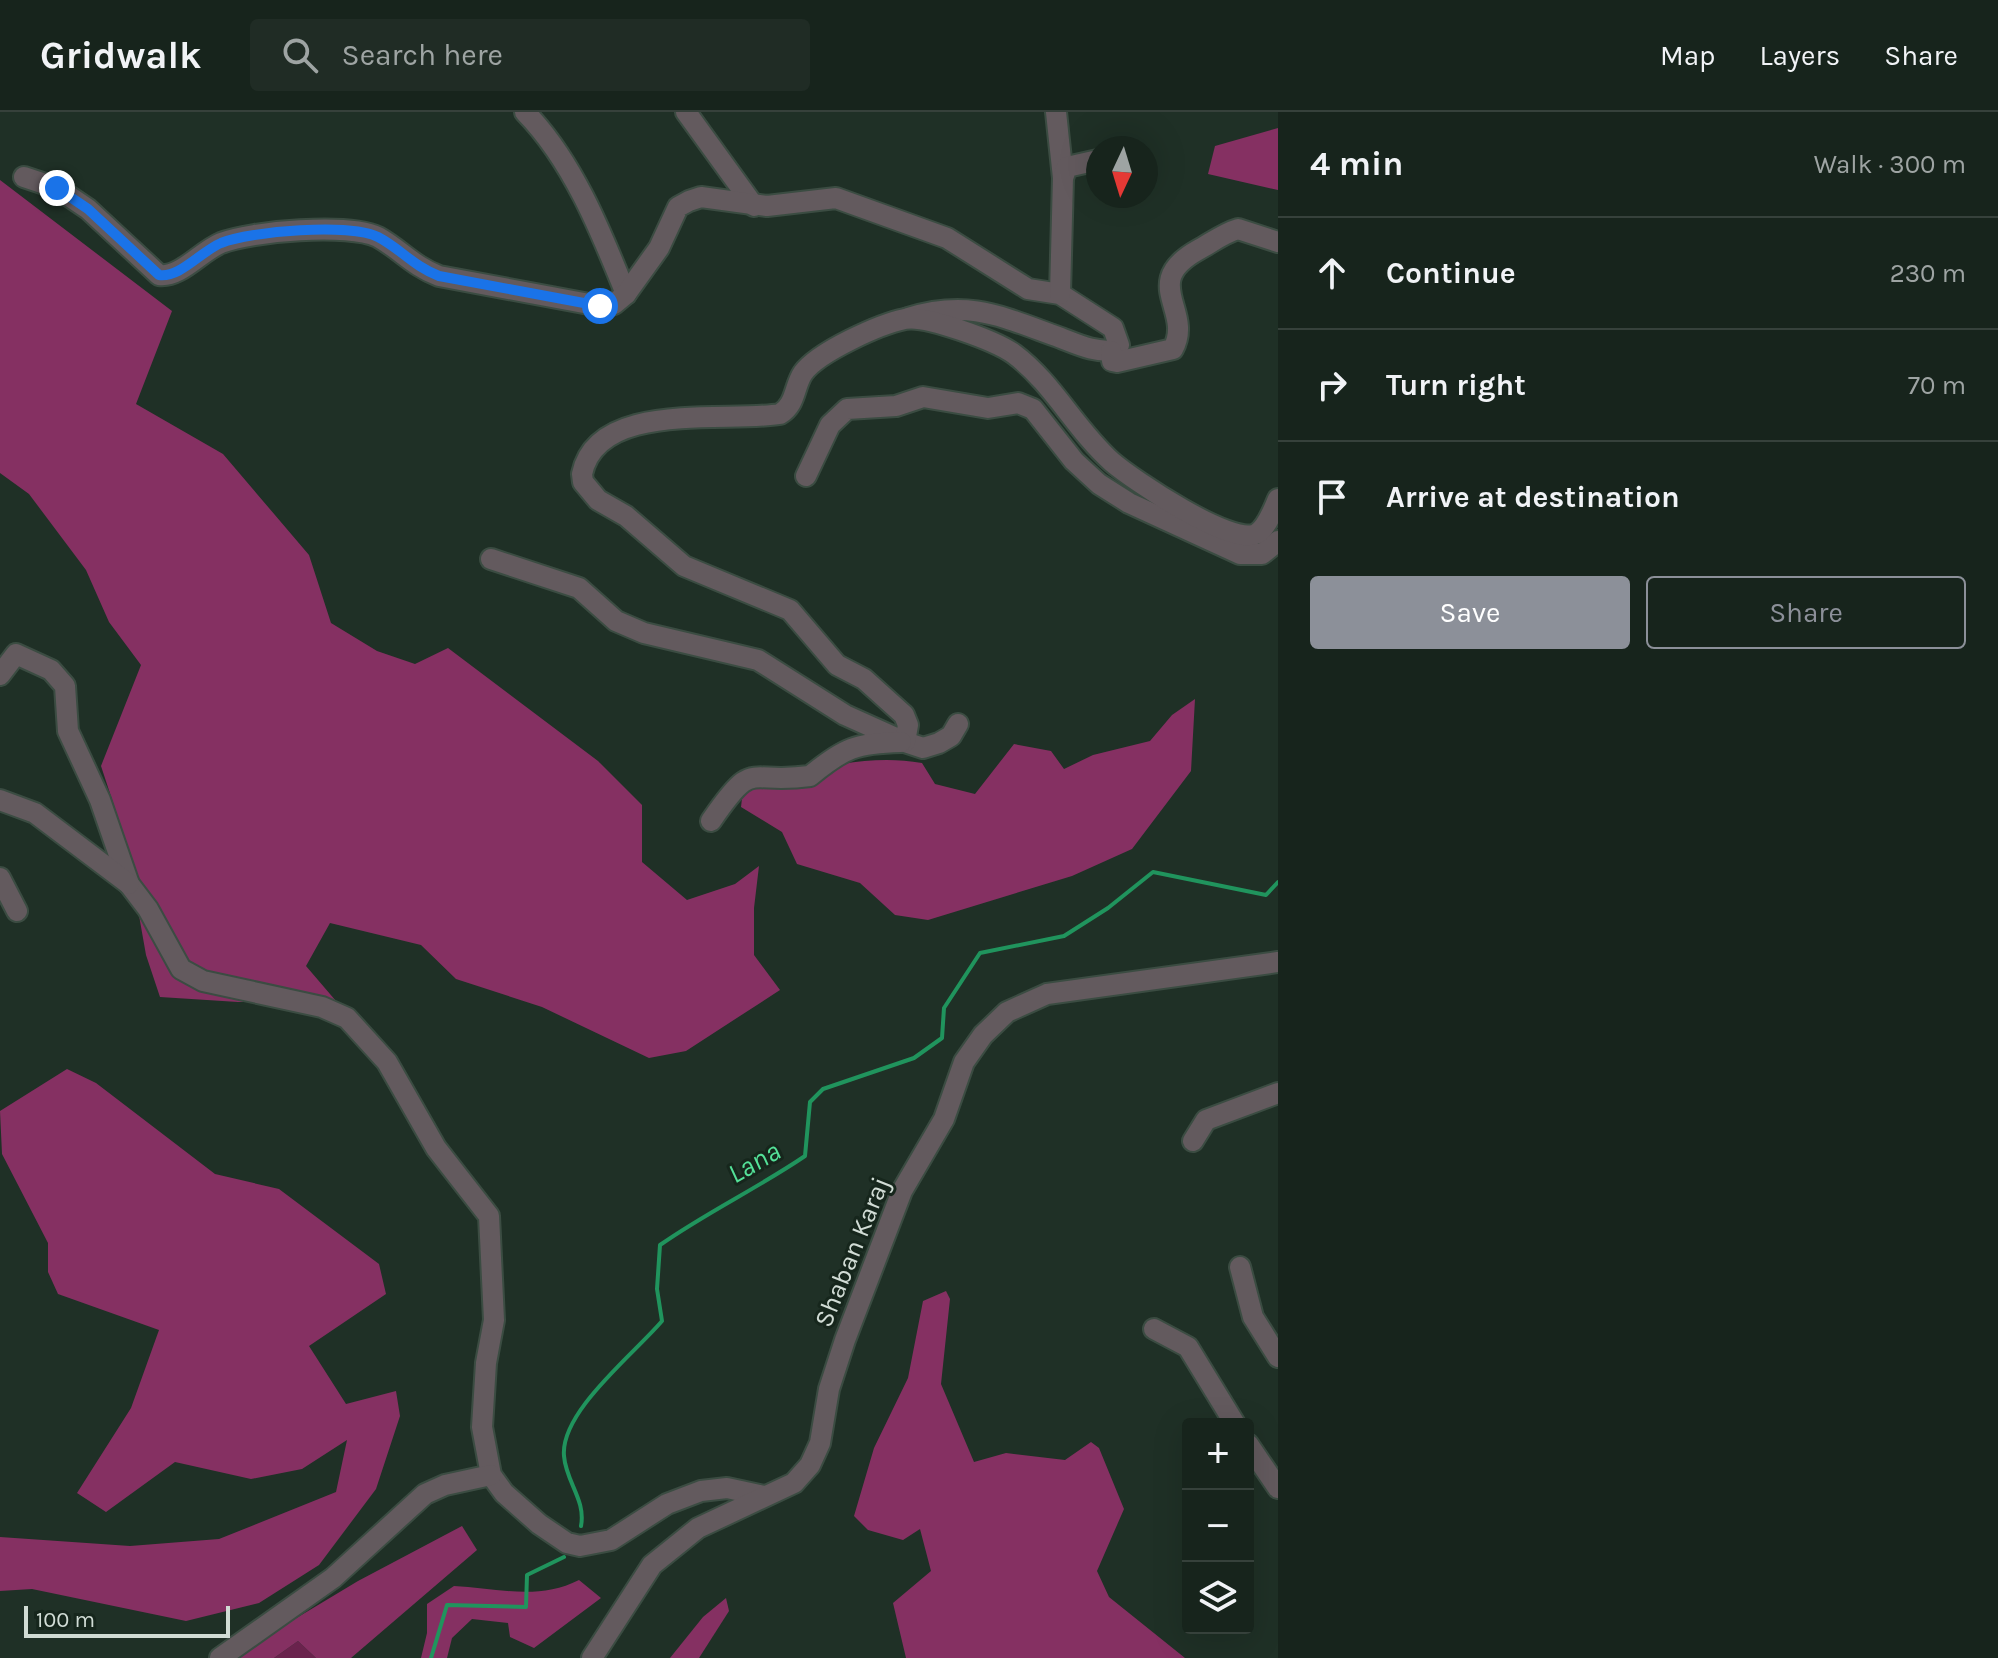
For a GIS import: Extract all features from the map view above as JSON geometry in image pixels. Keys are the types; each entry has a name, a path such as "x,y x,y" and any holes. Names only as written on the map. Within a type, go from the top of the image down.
{"street":[{"path":"525,112 541,129 595,221 626,294"},
{"path":"686,112 754,206"},
{"path":"1056,112 1063,178 1060,294"},
{"path":"1063,178 1067,167 1086,163"},
{"path":"24,177 57,188 88,209 159,275 178,273 206,249 249,234 321,228 374,235 417,267 439,276 600,306 614,304 626,294 659,248 678,207 701,197 754,206 836,198 947,238 1028,289 1060,294 1113,328 1119,345 1111,351 1094,350 988,313 956,307 874,329 813,364 802,375 791,405 780,414 642,422 604,438 588,456 582,474 583,482 598,500 626,516 684,566 790,610 837,665 864,679 904,715 908,725 905,742"},
{"path":"1111,351 1112,361 1117,362 1173,349 1177,335 1171,275 1181,260 1238,229 1278,242"},
{"path":"908,318 949,327 1011,352 1042,378 1051,395 1112,461 1212,525 1243,537 1255,534 1264,526 1278,499"},
{"path":"806,476 830,425 847,409 896,406 923,397 988,408 1018,403 1033,409 1083,469 1129,503 1240,554 1262,554 1278,541"},
{"path":"491,559 579,588 616,621 644,633 758,660 845,715 905,742 923,748 939,743 951,736 958,724"},
{"path":"0,675 16,654 51,670 65,686 68,731 100,800 129,884"},
{"path":"711,821 744,779 756,775 810,776 829,758 843,752 876,743 905,742"},
{"path":"0,800 35,813 129,884 148,909 181,969 189,977 322,1007 347,1018 387,1062 436,1148 489,1216 494,1320 486,1363 482,1427 491,1475 520,1509 567,1543 580,1546 611,1540 667,1504 701,1491 727,1488 764,1496"},
{"path":"0,878 17,911"},
{"name":"Shaban Karaj","path":"592,1658 652,1565 698,1528 794,1483 810,1465 820,1443 829,1389 845,1340 902,1191 944,1119 964,1062 992,1024 1024,1001 1047,994 1278,962"},
{"path":"1193,1141 1206,1120 1278,1093"},
{"path":"1240,1267 1253,1317 1278,1357"},
{"path":"1154,1329 1188,1347 1231,1418"},
{"path":"1254,1453 1278,1488"},
{"path":"220,1658 333,1578 425,1494 445,1485 491,1475"}],"shaded area":[{"path":"1278,128 1278,190 1208,174 1215,146"},
{"path":"0,180 172,311 136,404 223,454 309,555 331,623 377,651 415,664 448,648 598,761 642,805 642,862 687,900 735,884 759,866 754,908 754,955 780,990 686,1051 649,1058 542,1007 456,979 421,945 330,923 306,966 336,1001 238,1002 160,997 146,955 126,842 101,766 141,665 109,622 86,570 29,494 0,473"},
{"path":"1195,699 1191,771 1132,849 1072,876 928,920 895,915 860,883 797,864 782,832 741,807 743,790 832,766 876,760 922,763 935,784 975,794 1014,744 1051,751 1064,769 1093,755 1150,741 1172,715"},
{"path":"67,1069 96,1083 215,1174 279,1189 379,1264 386,1294 309,1346 346,1404 396,1391 400,1416 376,1489 319,1565 259,1603 186,1621 32,1589 0,1591 0,1537 130,1546 219,1539 336,1492 347,1440 302,1469 251,1479 175,1462 106,1512 77,1493 131,1408 159,1330 58,1294 48,1272 48,1243 2,1154 0,1111"},
{"path":"946,1291 950,1299 941,1384 974,1462 1006,1453 1065,1460 1091,1442 1099,1448 1124,1509 1097,1571 1109,1597 1185,1658 906,1658 893,1603 931,1571 920,1529 903,1540 868,1530 854,1516 874,1448 908,1378 923,1301"},
{"path":"462,1526 477,1550 351,1658 316,1658 298,1641 274,1658 230,1658 358,1581"},
{"path":"579,1580 601,1598 534,1648 510,1637 508,1623 472,1619 452,1638 447,1658 421,1658 427,1633 427,1604 454,1586 533,1592"},
{"path":"726,1598 729,1611 699,1658 670,1658 703,1617"},
{"path":"298,1641 316,1658 274,1658"}],"waterway":[{"name":"Lana","path":"581,1526 581,1508 564,1456 566,1439 574,1421 601,1384 662,1321 657,1289 660,1245 805,1156 810,1102 823,1089 914,1058 942,1038 944,1008 980,953 1064,936 1108,908 1153,872 1266,895 1278,882"},
{"name":"Lana","path":"431,1658 447,1605 526,1607 527,1575 564,1557"}],"route":[{"path":"57,188 88,209 151,271 159,275 178,273 206,249 249,234 302,233 321,228 374,235 417,267 439,276 577,299 600,306"}]}
